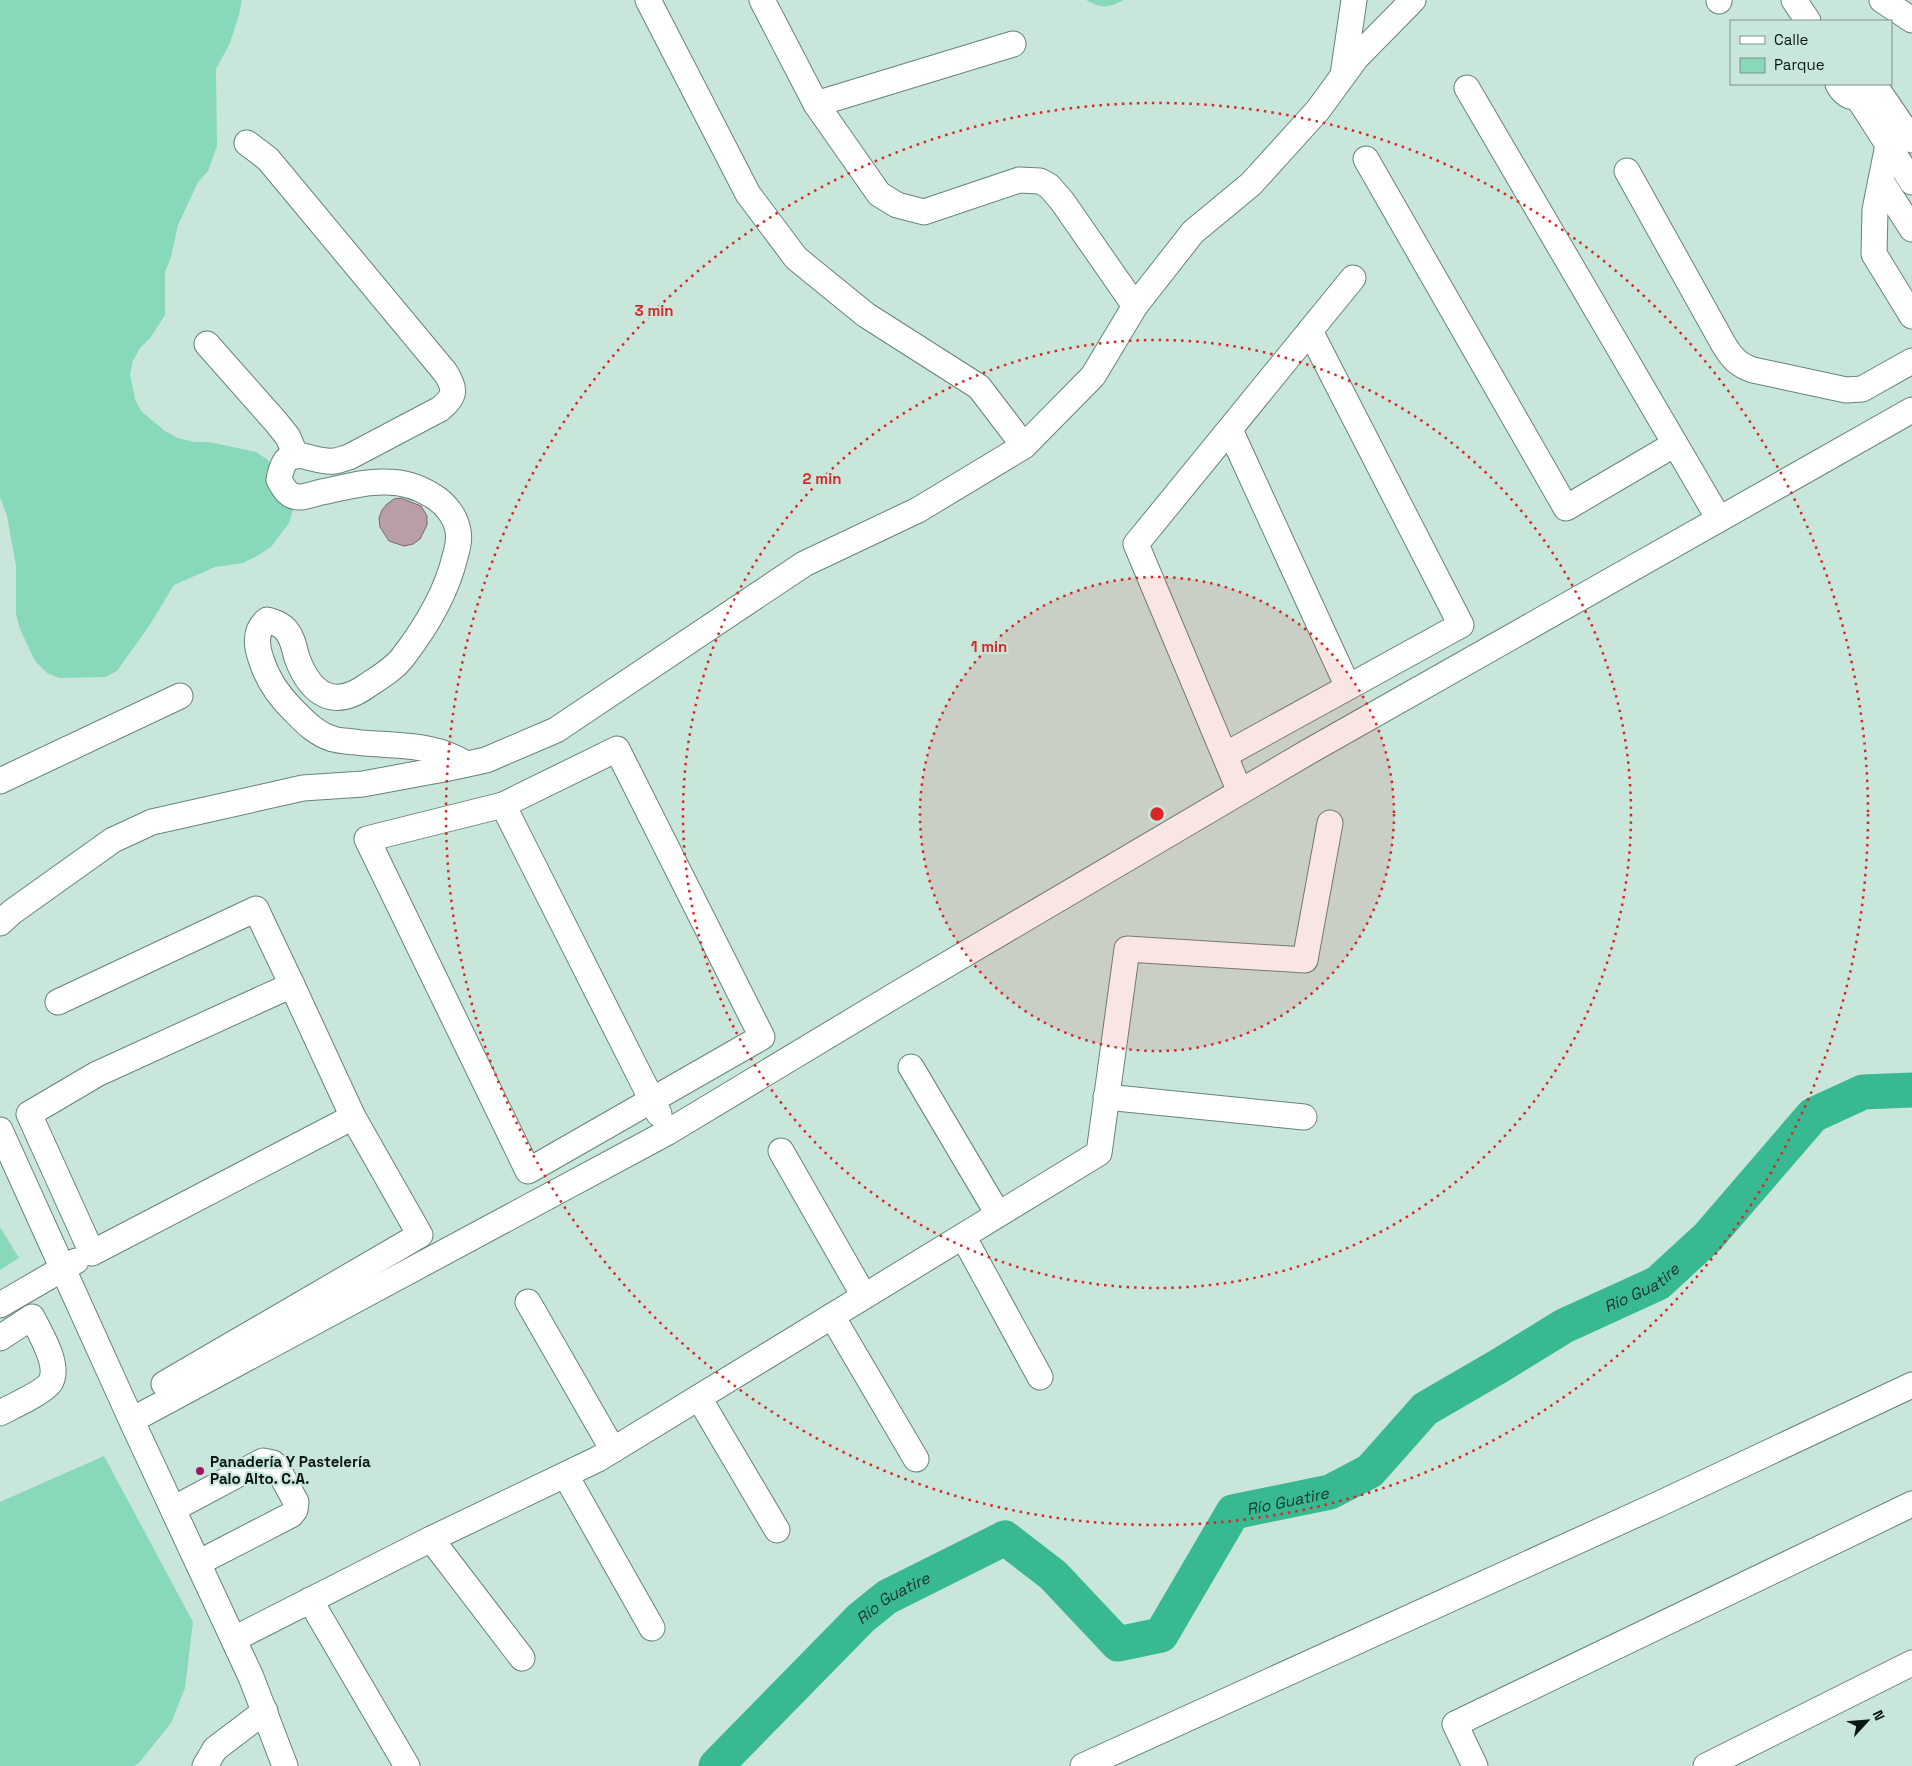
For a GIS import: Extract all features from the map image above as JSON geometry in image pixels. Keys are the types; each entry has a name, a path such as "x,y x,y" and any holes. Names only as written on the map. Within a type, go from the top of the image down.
{"street":[{"path":"648,0 748,194 796,258 866,315 980,387 1024,446"},
{"path":"762,0 816,104 879,194 897,205 924,212 1019,180 1040,181 1050,186 1062,201 1135,306"},
{"path":"1342,78 1354,0"},
{"path":"0,923 12,912 113,840 152,822 302,788 363,784 486,760 556,730 804,564 918,510 1024,446 1093,376 1135,306 1193,232 1251,184 1318,110 1356,58 1412,0"},
{"path":"1794,0 1807,20"},
{"path":"1891,2 1912,20"},
{"path":"816,104 1013,44"},
{"path":"1838,85 1842,92 1850,96 1870,89 1900,142 1912,182"},
{"path":"1467,88 1719,519"},
{"path":"1900,142 1881,181 1875,210 1874,254 1912,316"},
{"path":"247,143 268,159 445,372 451,382 453,394 450,401 440,409 350,457 333,461 321,460 306,455 291,456 284,462 279,480 286,491 291,495 300,497 367,482 388,482 411,486 425,491 445,505 455,520 459,532 458,544 450,574 440,599 413,644 398,664 357,693 346,698 325,696 302,671 294,644 286,630 278,623 267,620 261,625 257,640 258,651 267,677 288,705 309,727 333,739 386,746 408,745 452,755 466,764"},
{"path":"1366,159 1566,508 1675,444"},
{"path":"1627,170 1724,345 1732,358 1741,366 1846,390 1862,388 1912,361"},
{"path":"1881,181 1912,229"},
{"path":"1240,792 1136,544 1353,278"},
{"path":"1225,755 1461,625 1310,331"},
{"path":"207,344 288,437 296,456"},
{"path":"132,1420 668,1132 897,994 1240,792 1912,410"},
{"path":"1230,430 1348,687"},
{"path":"0,781 180,696"},
{"path":"617,749 762,1037 528,1171 367,839 503,805 617,749"},
{"path":"503,805 668,1132"},
{"path":"234,1639 431,1539 566,1476 613,1450 1099,1153 1126,950 1305,960 1330,823"},
{"path":"58,1002 256,909 353,1117 420,1235 158,1388"},
{"path":"92,1253 29,1114 97,1074 292,985"},
{"path":"911,1067 998,1214"},
{"path":"1106,1097 1304,1117"},
{"path":"0,1305 62,1268 353,1117"},
{"path":"0,1130 234,1639 265,1711 281,1763"},
{"path":"781,1151 864,1296"},
{"path":"963,1236 1040,1376"},
{"path":"0,1413 50,1383 54,1365 21,1292"},
{"path":"528,1302 613,1450"},
{"path":"832,1316 916,1459"},
{"path":"0,1338 32,1318"},
{"path":"1083,1766 1659,1504 1912,1385"},
{"path":"699,1398 777,1530"},
{"path":"173,1509 263,1461 273,1463 278,1468 296,1502 296,1510 291,1515 198,1563"},
{"path":"566,1476 652,1628"},
{"path":"1475,1766 1455,1724 1912,1504"},
{"path":"431,1539 522,1658"},
{"path":"310,1600 407,1766"},
{"path":"1706,1766 1912,1664"},
{"path":"205,1766 215,1749 265,1711"}],"green space":[{"path":"0,0 242,0 230,43 216,69 217,146 208,171 198,182 178,225 171,257 165,272 165,315 151,337 140,348 133,361 130,374 135,399 141,411 165,431 178,438 194,442 209,442 256,452 268,460 289,498 293,510 289,523 271,547 257,556 243,563 215,567 174,585 149,626 117,671 105,677 59,678 47,673 35,661 20,629 16,614 16,566 7,516 0,497"},
{"path":"1086,0 1124,0 1113,5 1101,6"},
{"path":"0,1227 19,1258 0,1270"},
{"path":"104,1456 193,1622 185,1688 171,1723 138,1764 134,1766 0,1766 0,1502"}],"building":[{"path":"401,498 421,506 427,516 427,525 420,539 413,544 404,546 389,541 380,527 379,518 387,504 394,499"}],"waterway":[{"name":"Río Guatire","path":"716,1766 861,1618 887,1597 1005,1538 1053,1575 1118,1644 1161,1635 1233,1512 1330,1492 1370,1471 1425,1409 1564,1326 1658,1283 1708,1237 1813,1115 1863,1092 1912,1090"}],"place":[{"name":"Panadería Y Pastelería Palo Alto. C.A.","path":"200,1471"}]}
